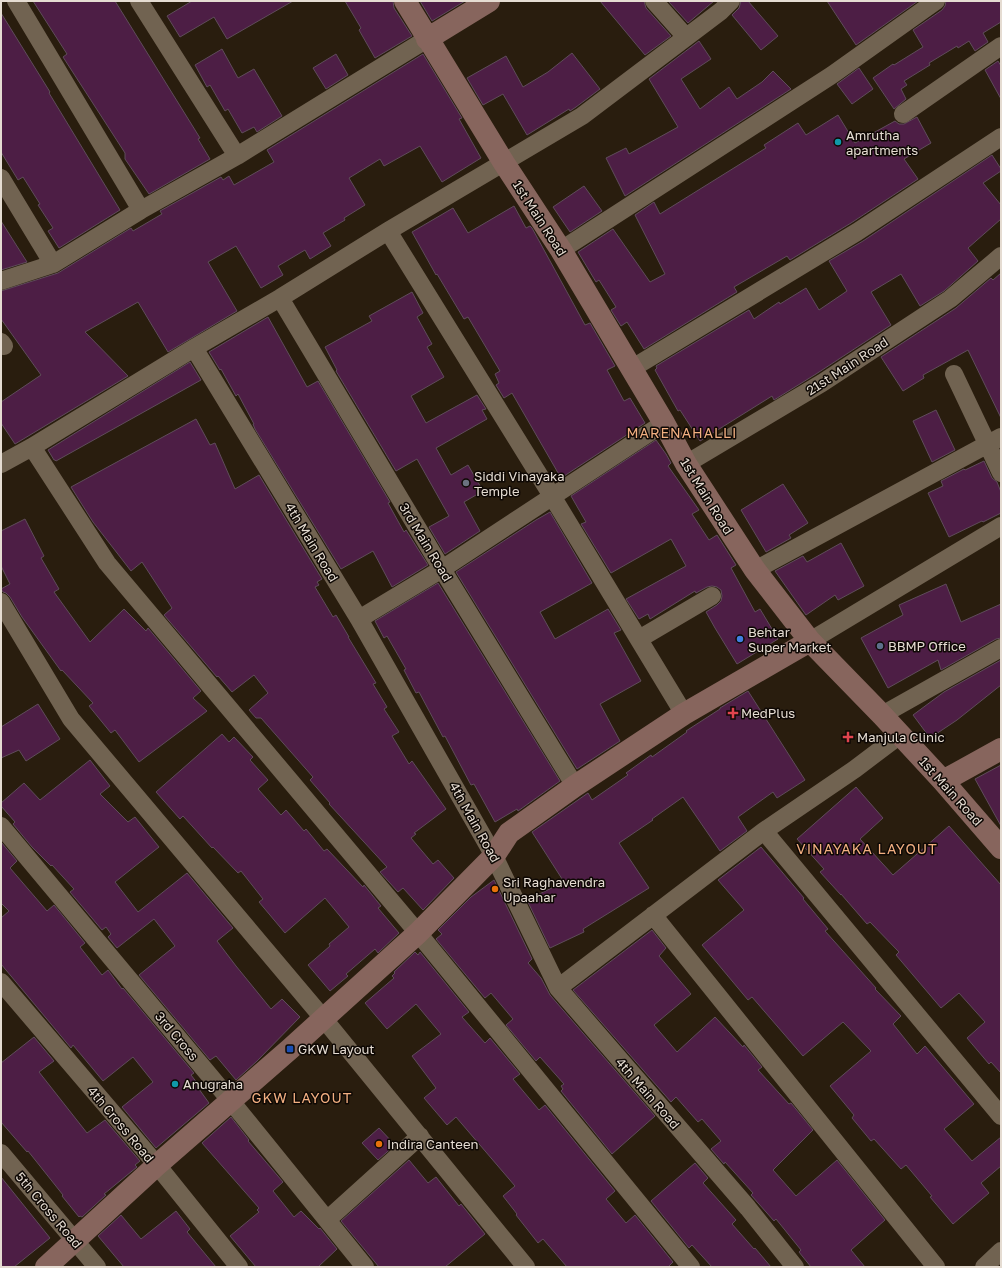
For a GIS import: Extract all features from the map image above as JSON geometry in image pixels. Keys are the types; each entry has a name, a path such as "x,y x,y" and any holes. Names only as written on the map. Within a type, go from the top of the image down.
{"street":[{"path":"16,1 140,210"},
{"path":"139,1 237,156"},
{"name":"1st Main Road","path":"405,1 504,163 561,250 664,423 686,464 755,570 810,641 943,781 1001,848"},
{"path":"1,281 53,264 140,210 237,156 489,1"},
{"path":"654,1 686,37"},
{"path":"561,250 832,75 936,1"},
{"path":"1,464 32,447 194,348 280,298 388,231 582,116 721,11 728,2"},
{"path":"903,114 1001,46"},
{"path":"631,368 857,232 1001,137"},
{"path":"1,178 53,264"},
{"path":"388,231 552,496 684,714"},
{"name":"21st Main Road","path":"686,464 822,383 950,299 1001,256"},
{"name":"3rd Main Road","path":"280,298 442,569 575,786"},
{"name":"4th Main Road","path":"194,348 358,619 494,856 558,988 743,1202 795,1267"},
{"path":"954,374 994,441 1001,473"},
{"path":"358,619 442,569 664,423"},
{"path":"755,570 994,441"},
{"path":"32,447 107,563 418,933 691,1267"},
{"path":"46,1267 157,1165 290,1049 418,933 494,856 509,833 575,786 684,714 810,641 1001,526"},
{"path":"639,639 712,596"},
{"path":"1,602 72,719 323,1018 526,1267"},
{"path":"882,716 1001,648"},
{"path":"558,988 764,831 855,769 900,735"},
{"path":"943,781 1001,749"},
{"name":"3rd Cross","path":"1,826 230,1100 365,1267"},
{"path":"764,831 1001,1116"},
{"path":"652,915 936,1267"},
{"name":"4th Cross Road","path":"1,982 157,1165 239,1267"},
{"path":"327,1220 420,1136"},
{"name":"5th Cross Road","path":"1,1153 97,1267"},
{"path":"984,1267 1001,1251"}],"building":[{"path":"33,1 115,1 200,138 198,139 210,159 149,194 125,159 125,153 63,57 67,54"},
{"path":"192,1 293,1 227,39 214,17 180,37 167,16"},
{"path":"345,1 393,1 394,8 412,36 375,58 359,30 361,28"},
{"path":"420,1 465,1 432,21"},
{"path":"600,1 644,1 646,8 671,36 645,55"},
{"path":"669,1 714,1 688,23"},
{"path":"741,1 748,1 778,36 761,50 732,15 739,8"},
{"path":"827,1 918,1 856,45"},
{"path":"946,1 1001,1 1001,22 983,33 988,42 975,51 969,41 958,48 957,46 929,63 930,65 904,81 907,85 901,89 906,99 894,109 873,78 893,64 894,65 923,47 913,30 942,10"},
{"path":"1,13 120,210 59,248 48,231 53,228 38,205 40,204 23,177 18,180 1,152"},
{"path":"699,41 711,59 681,79 700,109 729,87 737,99 762,82 773,71 791,89 625,196 606,158 626,148 629,154 678,127 649,79"},
{"path":"222,49 238,78 254,69 282,116 257,132 254,127 242,133 228,109 225,111 210,85 207,87 195,65"},
{"path":"572,53 600,89 570,111 569,109 527,135 503,94 483,105 467,78 506,56 523,87 548,72"},
{"path":"336,54 348,75 326,89 313,68"},
{"path":"423,54 462,118 459,119 481,158 442,182 420,146 384,166 380,159 349,178 365,205 344,218 345,220 323,233 331,246 310,259 305,250 278,266 283,275 261,288 236,246 208,262 237,311 168,352 138,302 85,332 128,376 15,444 1,423 1,402 41,375 1,319 1,291 58,273 131,228 133,231 162,214 160,211 221,177 223,180 229,176 234,185 274,162 267,150"},
{"path":"998,61 1001,66 1001,99 985,70"},
{"path":"859,68 873,89 852,104 837,84"},
{"path":"838,115 855,143 895,121 899,124 904,124 917,117 931,143 904,159 918,179 851,223 790,260 787,256 734,287 737,292 644,349 627,322 621,326 611,310 616,307 599,280 596,282 578,252 613,229 650,282 665,274 635,215 654,202 660,214 766,148 764,145 798,123 806,135"},
{"path":"992,155 1001,171 983,183 1001,205 1001,219 968,248 978,261 944,291 920,306 901,274 871,292 891,325 774,400 772,396 700,441 680,410 678,411 655,370 657,368 656,366 749,310 754,319 779,302 780,304 806,288 819,310 847,291 829,261 863,241"},
{"path":"584,186 602,211 570,232 553,207"},
{"path":"514,206 526,228 530,226 532,228 585,325 590,323 615,366 607,370 624,401 630,398 645,423 561,478 512,393 504,398 496,385 499,383 495,374 500,371 468,317 464,319 437,274 436,275 412,232 453,208 468,233"},
{"path":"1,221 27,262 1,270"},
{"path":"1001,273 1001,418 968,350 923,375 924,378 903,391 881,357 956,308 991,278 993,280"},
{"path":"412,292 423,313 417,317 432,344 427,347 444,377 411,396 426,423 477,395 486,409 482,410 487,419 436,448 451,475 468,465 483,491 464,502 480,531 445,554 429,527 449,516 417,459 396,471 336,371 337,370 325,347 372,321 369,316"},
{"path":"268,317 307,387 318,381 390,502 388,503 404,532 406,530 428,565 392,587 373,551 341,569 255,429 254,424 238,394 236,396 221,369 220,370 209,352"},
{"path":"190,362 201,380 56,461 54,460 48,450"},
{"path":"936,410 955,450 932,462 913,421"},
{"path":"196,419 210,445 215,443 235,489 259,475 322,579 317,582 319,585 315,587 333,617 336,615 376,683 373,684 387,707 384,709 399,732 392,736 409,764 412,761 446,809 414,833 416,834 411,838 433,864 438,860 454,878 423,910 403,888 398,892 380,872 387,867 329,804 330,803 310,780 313,777 261,718 256,718 249,710 268,693 254,675 232,692 218,676 217,677 164,615 172,608 142,562 131,571 93,522 71,487"},
{"path":"656,440 671,463 668,466 699,510 692,514 709,540 717,535 736,565 731,568 755,612 760,609 778,639 737,664 706,612 721,601 721,590 717,587 707,587 696,593 695,591 650,619 648,614 639,619 626,599 686,566 671,539 611,573 581,524 586,522 571,496"},
{"path":"984,461 992,478 997,482 1001,492 1001,513 949,537 928,493 943,486 941,481"},
{"path":"783,484 808,523 789,535 791,538 766,552 741,510"},
{"path":"550,512 592,583 540,612 555,639 608,609 621,630 614,633 641,681 600,704 620,741 577,769 456,572"},
{"path":"25,519 44,556 41,558 59,589 54,592 90,642 124,609 146,631 148,628 201,691 193,698 207,711 139,762 115,730 111,733 89,706 93,703 62,670 61,671 22,617 10,597 1,589 10,584 1,566 1,531"},
{"path":"841,543 864,586 838,600 835,595 806,615 775,571 803,556 807,562"},
{"path":"438,583 560,781 518,811 517,809 495,822 474,784 471,785 445,736 443,737 419,692 416,693 404,670 406,669 387,636 384,638 375,621"},
{"path":"946,584 961,622 1001,604 1001,638 996,639 941,670 938,660 888,688 861,638 903,615 899,605"},
{"path":"1001,660 1001,685 957,720 930,738 913,715 944,692"},
{"path":"748,691 805,780 777,798 773,792 738,817 747,831 720,851 683,797 619,843 649,888 583,929 584,932 550,948 527,900 564,882 532,832 588,793 592,800 628,775 626,773 651,755 652,757 687,732 686,731"},
{"path":"38,704 60,739 26,761 19,750 1,758 1,727"},
{"path":"222,734 229,742 234,737 253,757 250,760 268,780 258,789 281,815 286,810 304,831 306,829 324,851 327,849 363,887 364,885 381,906 378,908 399,933 378,953 375,949 346,974 348,976 330,991 308,965 349,927 325,898 285,933 259,902 263,899 241,871 238,873 213,847 212,848 183,816 180,819 156,792"},
{"path":"90,760 110,786 100,794 128,822 135,817 159,847 115,882 138,912 187,873 233,928 217,941 236,966 271,1009 282,999 300,1017 236,1080 216,1056 210,1060 139,975 175,946 154,919 117,948 108,937 111,934 106,927 102,930 70,892 74,889 52,865 51,866 32,847 13,824 15,822 1,806 1,803 24,783 40,800"},
{"path":"1001,765 1001,826 975,779"},
{"path":"856,787 883,818 860,839 893,875 949,826 1001,885 1001,1073 991,1062 989,1064 967,1038 985,1022 959,993 941,1008 896,955 899,952 870,922 867,924 820,872 824,869 797,839"},
{"path":"1,842 17,861 10,868 47,911 54,905 85,943 80,947 102,975 108,970 122,989 123,988 194,1073 191,1075 198,1084 196,1085 209,1103 156,1148 122,1107 153,1082 133,1057 103,1081 73,1045 71,1048 1,964 1,918 9,911 1,903"},
{"path":"761,847 828,929 825,931 876,988 875,989 901,1016 893,1024 917,1054 925,1046 974,1104 944,1129 972,1161 1001,1137 1001,1166 981,1183 989,1193 953,1224 906,1165 901,1169 874,1139 871,1141 852,1118 854,1115 830,1086 871,1051 843,1022 803,1056 752,997 748,1000 702,945 744,910 718,880"},
{"path":"494,880 532,959 528,963 541,978 550,995 655,1116 612,1154 561,1091 563,1089 561,1086 564,1084 540,1057 536,1061 506,1025 513,1019 491,993 485,998 436,939 442,934 438,930 471,897"},
{"path":"652,930 666,948 659,956 691,994 654,1025 677,1052 715,1017 743,1047 744,1045 762,1067 758,1070 789,1104 791,1103 813,1130 773,1170 796,1196 837,1160 885,1220 851,1250 865,1267 811,1267 799,1252 801,1250 776,1219 774,1221 751,1195 753,1193 711,1149 721,1141 702,1119 698,1122 676,1097 671,1102 573,990"},
{"path":"415,952 418,955 420,952 469,1012 462,1017 485,1043 490,1038 520,1074 513,1079 539,1110 545,1105 615,1191 606,1199 626,1223 635,1215 673,1262 668,1267 567,1267 543,1239 538,1243 503,1196 515,1186 456,1117 447,1125 424,1098 436,1088 412,1056 441,1034 416,1004 387,1029 365,1003 394,978 392,976 395,973 394,972"},
{"path":"34,1037 54,1061 39,1072 87,1133 105,1120 140,1161 135,1165 137,1167 104,1194 106,1195 82,1217 79,1217 28,1151 27,1152 1,1122 1,1063"},
{"path":"231,1117 249,1140 248,1141 283,1182 273,1191 294,1217 301,1211 319,1229 320,1228 337,1249 318,1267 256,1267 230,1236 259,1212 257,1210 259,1208 202,1143"},
{"path":"379,1128 395,1145 378,1160 362,1143"},
{"path":"409,1160 428,1183 436,1177 459,1206 461,1204 485,1234 445,1267 379,1267 341,1221"},
{"path":"695,1163 708,1178 703,1183 736,1220 732,1224 771,1267 712,1267 692,1245 689,1248 651,1201"},
{"path":"1,1177 50,1238 14,1267 1,1267"},
{"path":"176,1211 190,1229 187,1232 216,1267 124,1267 98,1236 121,1215 141,1239"}],"place":[{"name":"Amrutha apartments","path":"838,142"},
{"name":"Siddi Vinayaka Temple","path":"466,483"},
{"name":"Behtar Super Market","path":"740,639"},
{"name":"BBMP Office","path":"880,646"},
{"name":"MedPlus","path":"733,713"},
{"name":"Manjula Clinic","path":"848,737"},
{"name":"Sri Raghavendra Upaahar","path":"495,889"},
{"name":"GKW Layout","path":"290,1049"},
{"name":"Anugraha","path":"175,1084"},
{"name":"Indira Canteen","path":"379,1144"}],"district":[{"name":"MARENAHALLI","path":"682,432"},
{"name":"VINAYAKA LAYOUT","path":"867,848"},
{"name":"GKW LAYOUT","path":"302,1097"}]}
